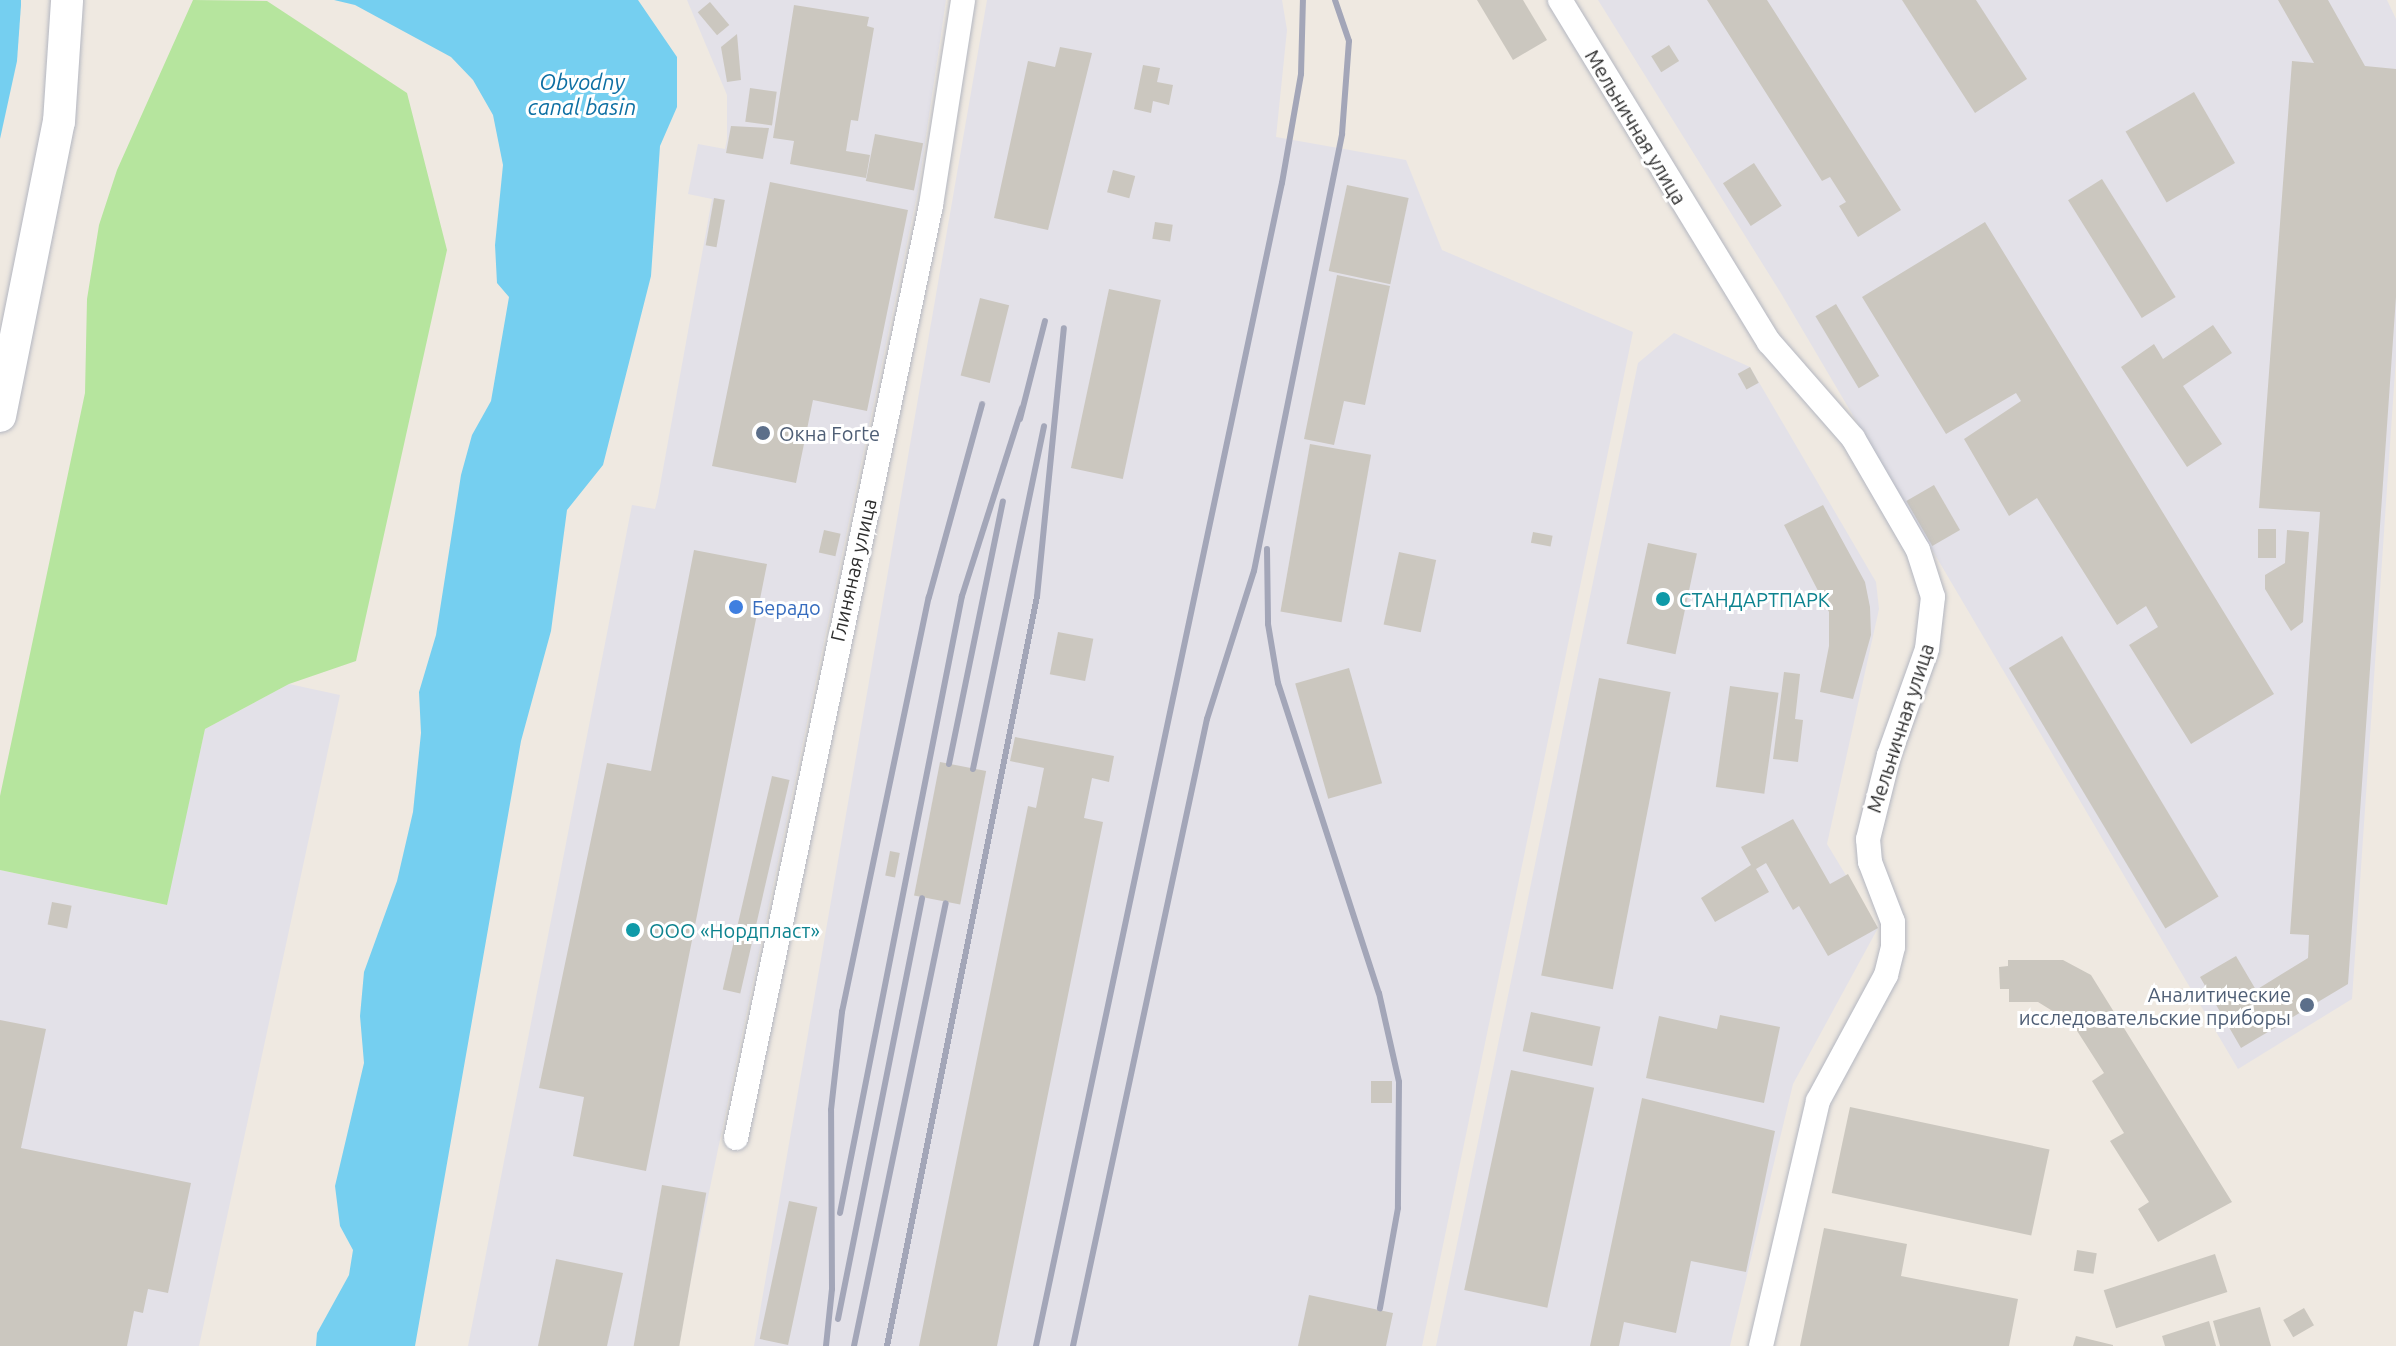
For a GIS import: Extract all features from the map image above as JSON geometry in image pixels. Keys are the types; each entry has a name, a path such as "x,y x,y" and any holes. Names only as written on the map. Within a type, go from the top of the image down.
{"main road":[{"path":"0,416 46,194 66,57 67,0"}],"street":[{"name":"Глиняная улица","path":"736,1138 931,205 963,0"},
{"name":"Мельничная улица","path":"1560,0 1769,342 1853,438 1918,550 1933,597 1927,649 1889,755 1868,839 1870,862 1893,922 1893,947 1886,975 1818,1101 1761,1346"}],"shaded area":[{"path":"687,0 946,0 918,190 677,1346 468,1346 632,505 655,509 658,497 712,199 688,194 698,144 725,149 727,139 727,95"},
{"path":"987,0 1282,0 1287,30 1276,137 1406,160 1442,250 1633,332 1422,1346 754,1346"},
{"path":"1598,0 2387,0 2396,19 2396,357 2352,999 2238,1069 1782,295"},
{"path":"1674,333 1750,367 1876,582 1879,609 1827,844 1878,928 1793,1084 1730,1346 1436,1346 1638,363"},
{"path":"289,684 340,695 199,1346 0,1346 0,870 166,905 205,729"}],"green space":[{"path":"193,0 267,1 407,93 447,250 356,661 289,684 205,729 167,905 0,870 0,796 85,393 87,299 99,225 117,170"}],"water":[{"path":"0,0 21,0 21,5 17,61 0,139"},
{"name":"Obvodny canal basin","path":"334,0 638,0 677,57 677,107 660,146 651,276 603,465 567,510 551,631 521,741 415,1346 316,1346 317,1333 349,1275 353,1250 340,1226 335,1186 364,1063 360,1016 364,972 397,881 413,812 421,733 419,692 436,635 461,475 472,435 491,401 509,297 497,283 495,245 503,165 493,115 473,80 451,57 355,5"}],"building":[{"path":"1477,0 1523,0 1547,40 1513,60"},
{"path":"1707,0 1767,0 1901,210 1858,237 1839,206 1846,202 1830,177 1822,181"},
{"path":"1902,0 1976,0 2027,79 1975,113"},
{"path":"2278,0 2328,0 2365,66 2396,69 2396,297 2348,984 2241,1048 2200,977 2236,956 2256,990 2308,958 2309,935 2290,934 2320,512 2259,508 2292,61 2314,63"},
{"path":"710,2 729,25 717,35 698,12"},
{"path":"794,5 869,17 867,26 874,28 858,121 851,120 846,151 870,155 866,178 790,164 794,141 773,138"},
{"path":"737,34 741,80 727,82 721,47"},
{"path":"1669,45 1679,61 1661,72 1651,56"},
{"path":"1060,47 1092,53 1048,230 994,218 1028,61 1055,67"},
{"path":"1143,65 1160,68 1157,82 1173,85 1169,105 1153,101 1151,113 1134,109"},
{"path":"750,88 777,92 772,125 745,122"},
{"path":"2194,92 2235,163 2167,203 2126,132"},
{"path":"731,126 769,128 763,159 726,153"},
{"path":"875,134 923,143 914,190 866,181"},
{"path":"1754,163 1782,206 1751,226 1723,183"},
{"path":"1113,170 1135,176 1129,198 1107,192"},
{"path":"2102,179 2176,297 2142,318 2068,200"},
{"path":"770,182 908,210 867,411 813,400 796,483 712,466"},
{"path":"1347,185 1409,198 1390,284 1329,271"},
{"path":"714,198 725,200 716,247 706,245"},
{"path":"1155,222 1173,225 1170,242 1152,239"},
{"path":"1985,222 2274,694 2191,744 2129,645 2158,627 2146,606 2117,625 2037,498 2009,516 1964,439 2021,401 2016,393 1946,434 1862,297"},
{"path":"1337,275 1390,286 1365,405 1344,401 1334,445 1304,439"},
{"path":"1109,289 1161,300 1123,479 1071,468"},
{"path":"980,298 1009,305 990,383 961,376"},
{"path":"1836,304 1879,376 1859,388 1815,316"},
{"path":"2213,325 2232,353 2183,386 2222,444 2187,467 2121,367 2154,344 2163,359"},
{"path":"1750,367 1759,383 1746,390 1738,374"},
{"path":"1310,444 1371,455 1342,622 1280,611"},
{"path":"1934,485 1960,530 1932,546 1906,501"},
{"path":"1823,505 1865,582 1870,607 1871,635 1853,699 1820,692 1829,646 1829,612 1784,525"},
{"path":"2258,529 2276,529 2276,558 2258,558"},
{"path":"824,530 841,534 835,556 819,552"},
{"path":"2287,530 2309,532 2303,622 2291,631 2265,589 2265,575 2285,563"},
{"path":"1533,532 1553,536 1551,547 1531,543"},
{"name":"СТАНДАРТПАРК","path":"1648,543 1697,553 1675,654 1627,644"},
{"name":"ООО «Нордпласт»","path":"694,550 767,564 646,1171 573,1156 584,1097 539,1088 607,763 651,771"},
{"path":"1399,552 1436,560 1421,632 1384,624"},
{"path":"1058,632 1093,639 1085,681 1050,674"},
{"path":"2062,636 2219,897 2165,929 2009,668"},
{"path":"1349,668 1382,783 1328,799 1295,683"},
{"path":"1784,672 1800,674 1795,719 1803,720 1798,762 1773,759"},
{"path":"1599,678 1671,692 1613,989 1541,975"},
{"path":"1730,686 1779,693 1764,794 1716,787"},
{"path":"1015,737 1114,756 1109,782 1092,778 1084,818 1103,822 997,1346 919,1346 1028,806 1036,808 1044,768 1010,761"},
{"path":"940,762 986,771 960,904 914,896"},
{"path":"772,776 790,780 740,993 723,989"},
{"path":"1793,819 1830,884 1848,874 1878,928 1828,956 1799,906 1793,910 1766,863 1756,869 1769,892 1715,922 1701,898 1751,865 1741,847"},
{"path":"890,851 900,853 895,877 885,876"},
{"path":"52,902 72,906 67,928 48,925"},
{"path":"2008,960 2063,960 2091,975 2232,1202 2158,1242 2138,1209 2149,1202 2110,1141 2124,1133 2092,1081 2104,1073 2072,1023 2038,1002 2009,1002 2009,989 2000,989 1999,967 2008,966"},
{"path":"1531,1012 1600,1027 1592,1066 1523,1051"},
{"path":"1720,1015 1780,1027 1764,1103 1646,1078 1659,1016 1717,1029"},
{"path":"0,1020 46,1029 21,1148 191,1183 168,1293 148,1289 143,1313 134,1311 127,1346 0,1346"},
{"path":"1511,1070 1594,1088 1547,1308 1464,1290"},
{"path":"1371,1081 1392,1081 1392,1103 1371,1103"},
{"path":"1642,1098 1775,1131 1746,1272 1691,1261 1676,1333 1624,1322 1619,1346 1590,1346"},
{"path":"1850,1107 2050,1149 2031,1235 1832,1193"},
{"path":"662,1185 706,1193 679,1346 634,1346"},
{"path":"789,1201 817,1207 788,1345 760,1339"},
{"path":"1824,1228 1907,1244 1901,1276 2018,1299 2009,1346 1800,1346"},
{"path":"2077,1250 2097,1253 2093,1274 2074,1271"},
{"path":"2215,1254 2227,1292 2116,1328 2104,1290"},
{"path":"556,1259 623,1273 607,1346 538,1346"},
{"path":"1309,1295 1393,1313 1386,1346 1298,1346"},
{"path":"2260,1307 2271,1346 2220,1346 2213,1321"},
{"path":"2304,1308 2314,1325 2293,1337 2283,1320"},
{"path":"2209,1321 2216,1346 2165,1346 2162,1336"},
{"path":"2076,1336 2113,1345 2113,1346 2073,1346"}],"railway":[{"path":"1036,1346 1282,183 1301,74 1303,0"},
{"path":"1073,1346 1207,719 1254,571 1342,134 1349,41 1335,0"},
{"path":"1020,419 1045,321"},
{"path":"887,1346 1037,597 1064,328"},
{"path":"826,1346 832,1289 831,1110 842,1012 929,597 982,404"},
{"path":"840,1213 962,596 1022,408"},
{"path":"973,769 1044,426"},
{"path":"949,764 1003,501"},
{"path":"1267,549 1268,624 1278,683 1379,993 1399,1082 1398,1208 1380,1308"},
{"path":"838,1319 922,898"},
{"path":"854,1346 946,903"}],"place":[{"name":"Окна Forte","path":"763,433"},
{"name":"СТАНДАРТПАРК","path":"1663,599"},
{"name":"Берадо","path":"736,607"},
{"name":"ООО «Нордпласт»","path":"633,930"},
{"name":"Аналитические исследовательские приборы","path":"2307,1005"}]}
